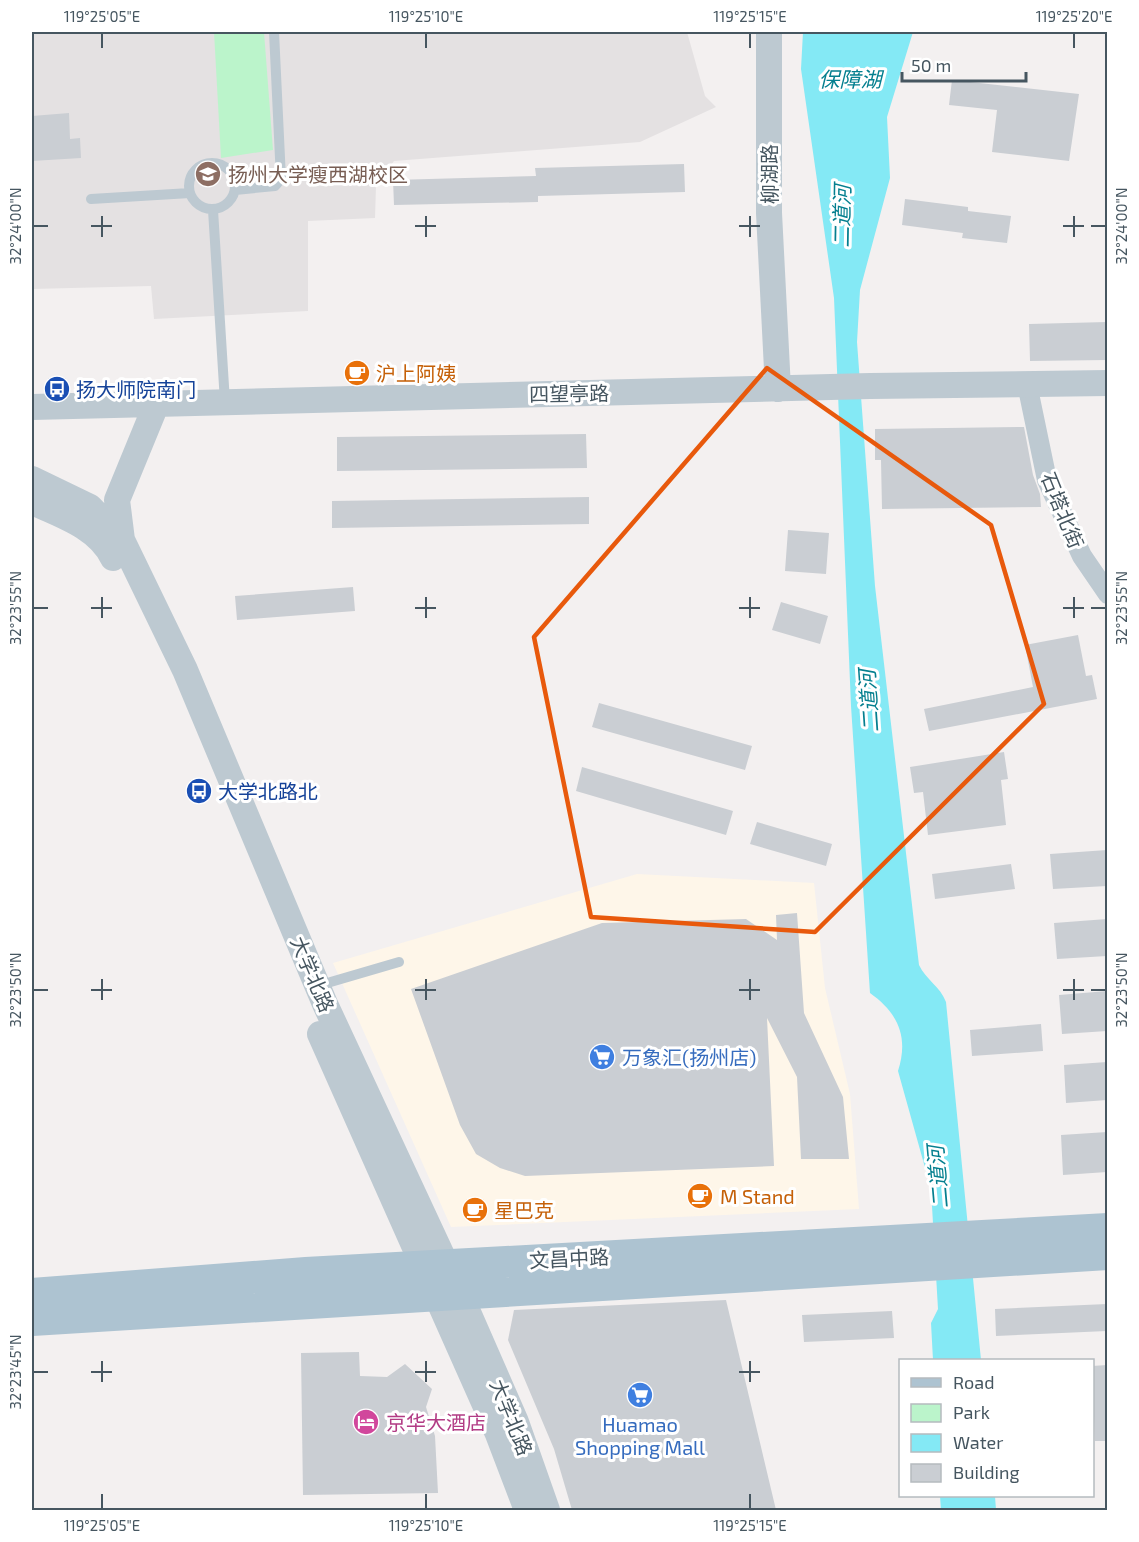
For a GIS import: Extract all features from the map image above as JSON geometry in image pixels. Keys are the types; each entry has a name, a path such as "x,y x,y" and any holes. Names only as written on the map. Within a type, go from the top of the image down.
{"main road":[{"name":"文昌中路","path":"32,1320 905,1267 985,1249 1107,1229"},
{"name":"文昌中路","path":"32,1294 435,1265 921,1238 985,1249 1107,1254"}],"street":[{"name":"柳湖路","path":"770,32 770,213 778,389"},
{"name":"四望亭路","path":"32,407 870,386 1107,383"},
{"name":"石塔北街","path":"1027,384 1047,480 1082,556 1107,594"},
{"path":"122,540 117,500 156,405"},
{"name":"大学北路","path":"32,479 90,507 122,540 185,670 448,1295 527,1510"},
{"name":"大学北路","path":"32,502 76,522 107,546 172,675 346,1095 435,1265"},
{"name":"大学北路","path":"448,1295 516,1422 547,1510"}],"lane":[{"path":"235,190 275,186 281,179 274,32"},
{"path":"211,163 221,165 230,171 235,180 235,190 231,200 223,207 213,210 203,208 195,202 190,193 189,182 193,173 201,166 211,163"},
{"path":"91,199 190,193"},
{"path":"213,210 225,402"},
{"path":"317,986 399,962"}],"highlighted area":[{"path":"767,368 991,525 1044,704 815,932 591,917 534,637"}],"shaded area":[{"name":"扬州大学瘦西湖校区","path":"32,32 687,32 705,96 716,107 640,142 394,161 376,186 375,218 308,221 308,311 154,319 151,286 32,289"},
{"path":"637,874 814,883 825,988 850,1094 859,1209 451,1227 333,963"}],"green space":[{"path":"214,32 264,32 273,150 221,158"}],"water":[{"path":"803,32 913,32 887,117 890,178 860,290 857,342 875,586 919,965 946,1002 981,1359 933,1359 931,1323 938,1309 931,1189 898,1071 902,1047 899,1027 888,1009 870,993 851,706 834,298 801,69"},
{"path":"940,1497 995,1497 996,1510 941,1510"}],"building":[{"path":"952,80 1079,94 1069,161 992,152 997,110 949,105"},
{"path":"69,113 70,139 80,138 81,158 32,161 32,116"},
{"path":"684,164 685,192 538,196 538,202 394,205 393,180 536,176 535,168"},
{"path":"905,199 968,207 968,211 1011,216 1007,243 962,238 963,233 902,225"},
{"path":"1107,322 1107,360 1030,361 1029,324"},
{"path":"1024,427 1041,507 882,509 881,460 875,460 875,429"},
{"path":"586,434 587,468 337,471 337,437"},
{"path":"589,497 589,524 332,528 332,501"},
{"path":"788,530 829,533 826,574 785,571"},
{"path":"353,587 355,611 237,620 235,596"},
{"path":"781,602 828,616 820,644 772,630"},
{"path":"1078,635 1086,676 1092,675 1097,699 929,731 924,709 1033,687 1025,645"},
{"path":"599,703 752,746 745,770 592,727"},
{"path":"1004,752 1008,779 1001,780 1006,825 928,835 923,792 914,793 910,767"},
{"path":"582,767 733,811 726,835 576,791"},
{"path":"757,822 832,844 826,866 750,844"},
{"path":"1107,850 1107,886 1053,889 1050,854"},
{"path":"1011,864 1015,889 935,899 932,874"},
{"name":"万象汇(扬州店)","path":"797,913 804,1013 843,1097 849,1159 801,1159 797,1077 767,1018 774,1166 525,1176 500,1168 476,1154 460,1125 411,989 602,923 746,919 777,940 776,915"},
{"path":"1107,919 1107,956 1057,959 1054,923"},
{"path":"1107,991 1107,1031 1062,1034 1059,995"},
{"path":"1041,1024 1043,1051 972,1056 970,1030"},
{"path":"1107,1062 1107,1100 1066,1103 1064,1065"},
{"path":"1107,1132 1107,1172 1063,1175 1061,1135"},
{"name":"Huamao Shopping Mall","path":"726,1300 776,1510 572,1510 554,1449 508,1340 514,1310"},
{"path":"1107,1304 1107,1331 996,1336 995,1309"},
{"path":"892,1311 894,1338 804,1342 802,1315"},
{"name":"京华大酒店","path":"359,1352 360,1376 387,1377 405,1364 432,1389 426,1407 435,1436 438,1493 303,1495 301,1353"},
{"path":"1107,1365 1107,1441 1095,1441 1094,1366"}],"place":[{"name":"扬州大学瘦西湖校区","path":"208,174"},
{"name":"沪上阿姨","path":"357,373"},
{"name":"扬大师院南门","path":"57,389"},
{"name":"大学北路北","path":"199,791"},
{"name":"万象汇(扬州店)","path":"602,1057"},
{"name":"M Stand","path":"700,1196"},
{"name":"星巴克","path":"475,1210"},
{"name":"Huamao Shopping Mall","path":"640,1395"},
{"name":"京华大酒店","path":"366,1422"}],"water label":[{"name":"保障湖","path":"850,78"},
{"name":"二道河","path":"841,216"},
{"name":"二道河","path":"868,701"},
{"name":"二道河","path":"937,1177"}]}
